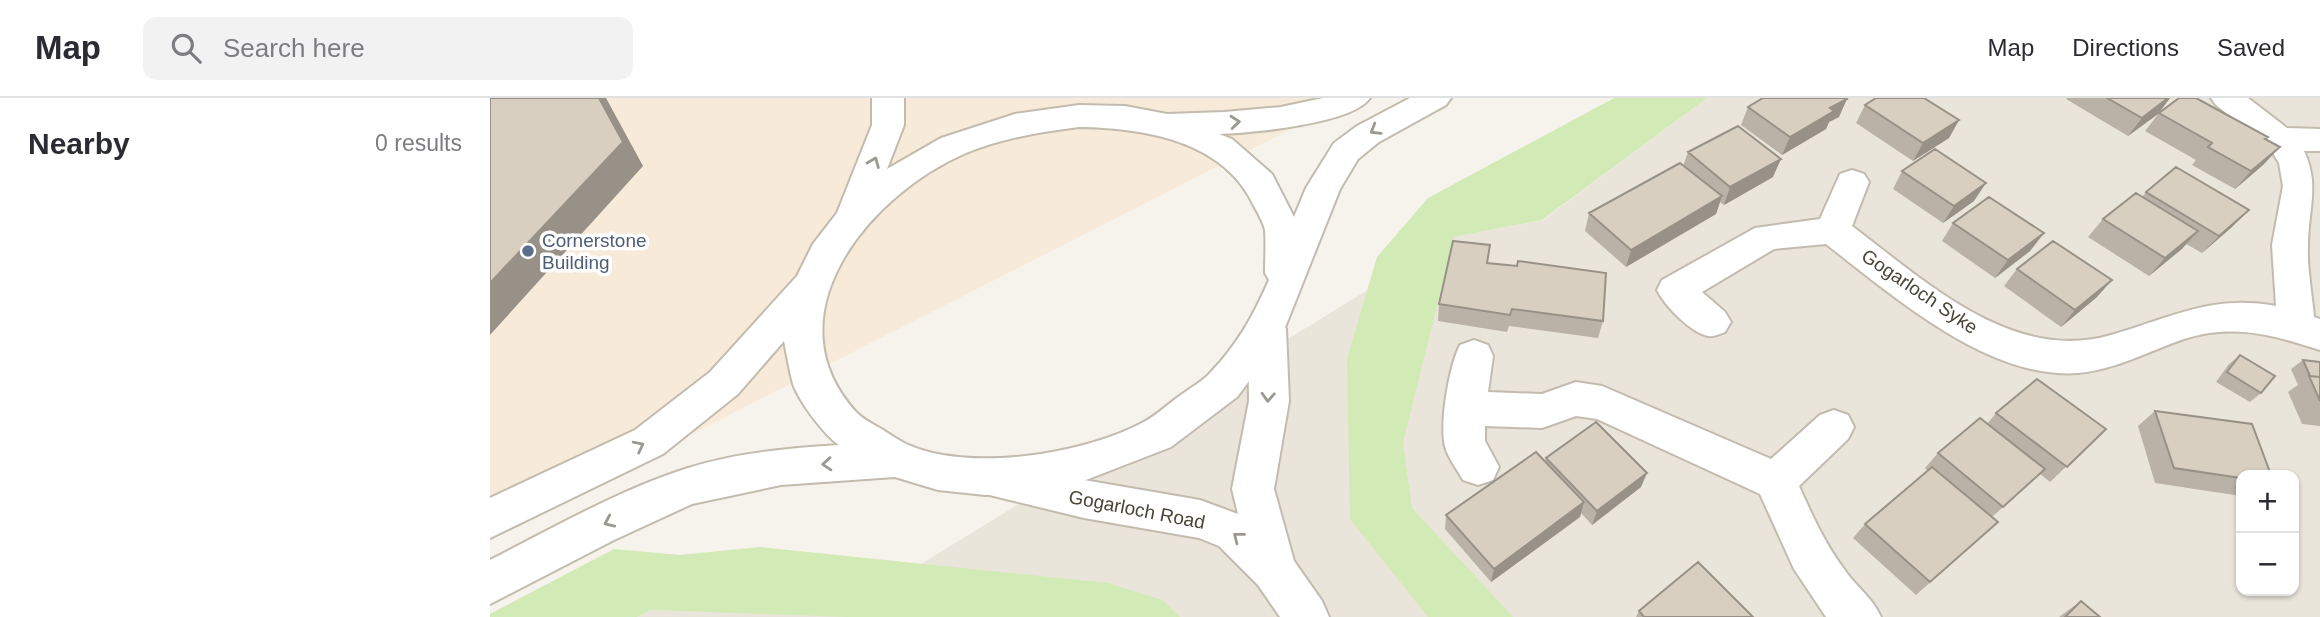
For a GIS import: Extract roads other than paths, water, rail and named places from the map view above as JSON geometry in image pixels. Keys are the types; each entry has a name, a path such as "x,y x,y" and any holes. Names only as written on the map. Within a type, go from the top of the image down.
{"street":[{"path":"848,223 888,125 888,98"},
{"path":"1002,98 1079,116"},
{"path":"1167,125 1281,118 1322,110 1354,98"},
{"path":"1284,283 1282,228 1259,182 1220,147 1167,125 1125,117 1079,116 1015,125 953,146 896,179 848,223 826,253 811,285 802,336 813,384 844,427 895,459 938,472 985,477 1073,467 1157,435 1223,386 1267,329 1323,188 1346,151 1367,134 1435,98"},
{"name":"Gogarloch Syke","path":"1833,230 1953,318 1993,340 2044,357 2084,359 2122,349 2172,328 2216,319 2265,317 2308,330 2290,245 2300,186 2295,163 2280,139 2227,98"},
{"path":"2280,139 2320,140"},
{"path":"1712,322 1675,290 1767,237 1833,230 1852,182"},
{"path":"490,519 649,442 724,383 811,285"},
{"name":"Gogarloch Road","path":"1267,329 1269,401 1253,489 1274,570"},
{"path":"1474,356 1465,407 1464,443 1478,467"},
{"path":"1465,407 1517,412 1542,411 1576,399 1602,403 1776,481 1811,560 1838,600 1858,617"},
{"path":"1776,481 1834,427"},
{"path":"490,583 599,526 687,487 781,467 895,459"},
{"name":"Gogarloch Road","path":"985,477 1084,499 1200,519 1234,532 1274,570 1306,617"}],"place":[{"name":"Cornerstone Building","path":"528,251"}]}
